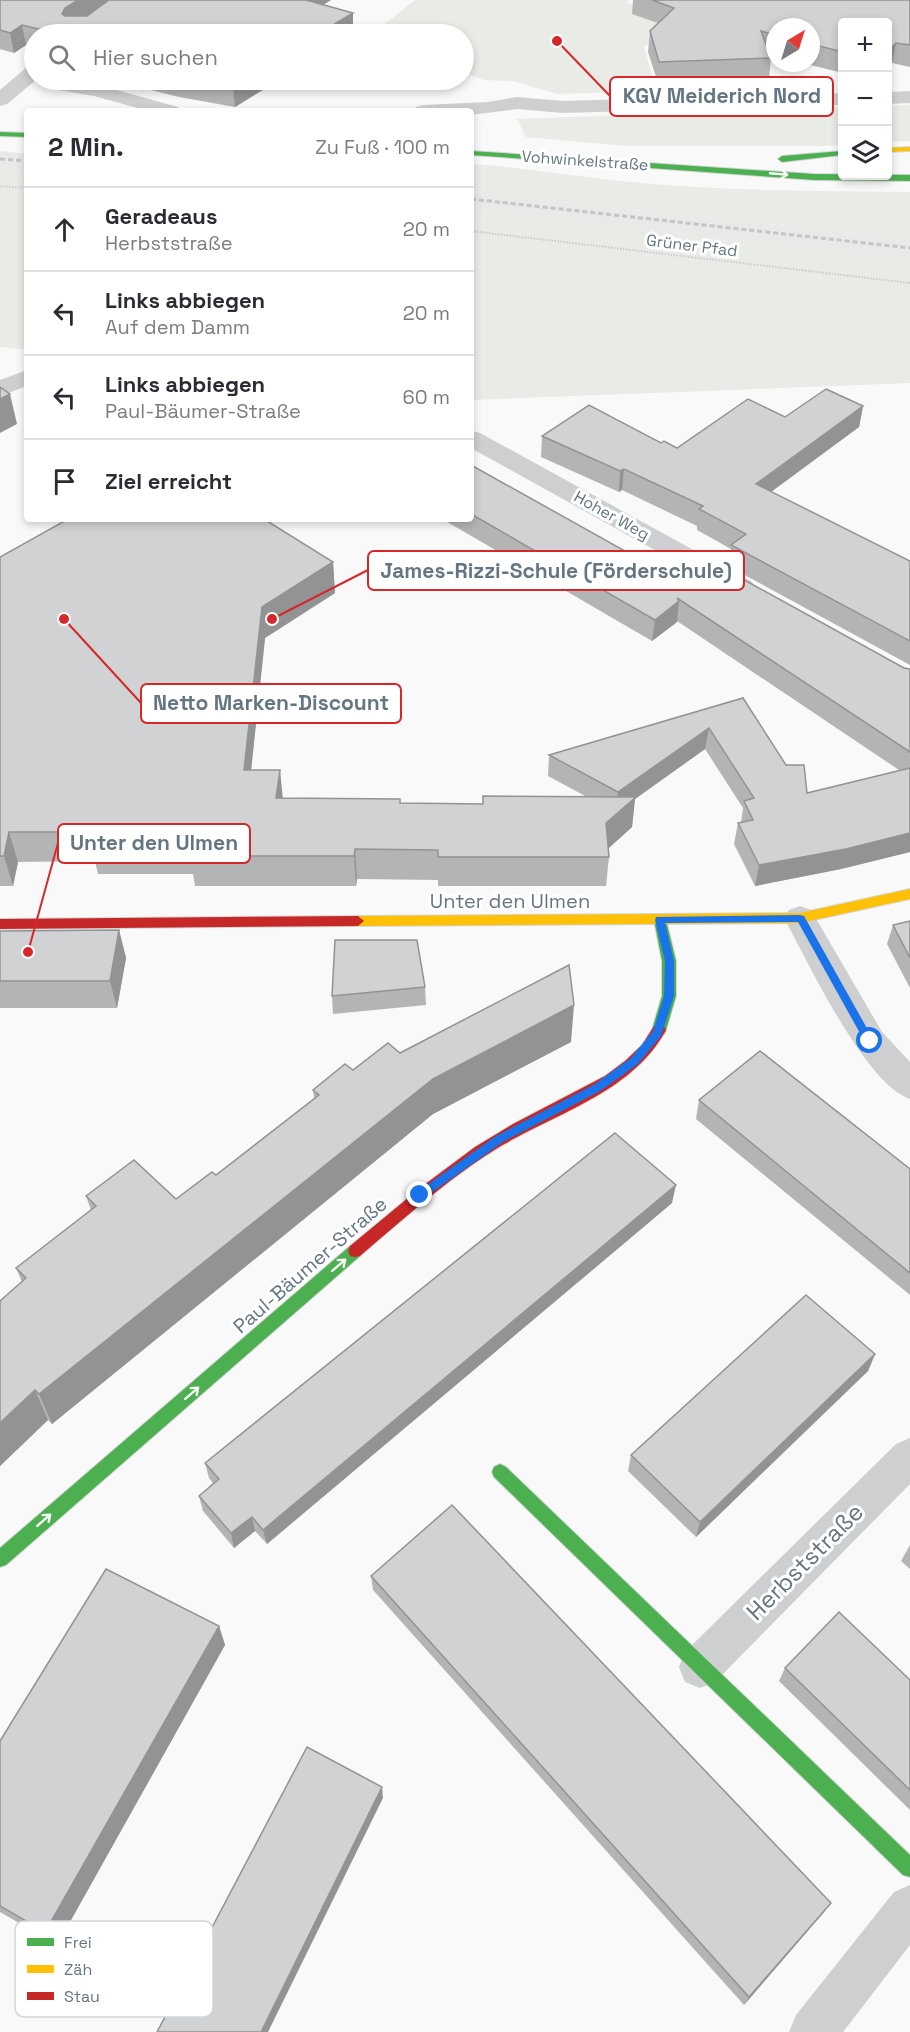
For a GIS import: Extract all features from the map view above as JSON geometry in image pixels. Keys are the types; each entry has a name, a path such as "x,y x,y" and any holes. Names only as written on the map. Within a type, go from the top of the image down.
{"street":[{"path":"11,67 24,72"},
{"path":"0,100 17,83 24,83"},
{"path":"95,90 160,108"},
{"path":"892,98 910,97"},
{"path":"474,109 517,103 563,107 838,99"},
{"path":"0,134 24,135"},
{"path":"892,150 910,149"},
{"name":"Vohwinkelstraße","path":"474,153 814,177 910,178"},
{"name":"Vohwinkelstraße","path":"699,168 838,154"},
{"path":"0,389 24,378"},
{"name":"Hoher Weg","path":"474,440 766,600"},
{"name":"Unter den Ulmen","path":"0,924 800,918 910,894"},
{"path":"800,918 870,1041 910,1086"},
{"name":"Paul-Bäumer-Straße","path":"0,1558 420,1195 499,1139 599,1087 634,1061 658,1033 669,996 669,961 660,920"},
{"name":"Herbststraße","path":"700,1667 910,1457"},
{"path":"500,1472 910,1868"},
{"path":"813,2032 910,1908"}],"path":[{"path":"0,186 24,188"},
{"name":"Grüner Pfad","path":"474,231 910,283"}],"shaded area":[{"path":"415,0 629,0 626,3 680,17 644,47 657,91 557,94 513,81 484,80 474,76 474,24 385,24"},
{"path":"910,105 910,141 892,142 892,106"},
{"path":"838,107 838,145 627,146 526,137 517,119"},
{"path":"0,151 24,154 24,171 0,168"},
{"path":"474,164 686,186 761,190 910,192 910,239 474,193"},
{"path":"0,168 24,171 24,350 0,347"},
{"path":"474,193 910,239 910,260 474,208"},
{"path":"474,208 910,260 910,383 474,400"}],"building":[{"path":"0,0 78,0 65,8 62,14 65,16 87,16 109,0 306,0 353,13 335,24 24,24 10,33 0,30"},
{"path":"652,0 910,0 910,45 896,43 892,47 892,18 838,18 838,51 820,46 820,18 766,18 766,32 761,31 766,44 766,58 659,62 650,31 674,8"},
{"path":"0,387 10,394 0,399"},
{"path":"826,389 863,406 756,484 910,561 910,641 731,545 746,534 699,509 703,506 624,469 620,471 542,436 589,405 661,443 664,441 677,448 748,399 785,417"},
{"path":"474,467 659,570 671,589 710,561 904,668 910,669 910,752 677,598 679,601 655,620 474,516"},
{"path":"63,522 269,522 333,562 262,607 244,770 280,770 276,798 400,799 400,803 483,804 483,796 636,797 606,823 609,857 438,857 438,850 355,849 354,856 190,856 192,844 91,845 93,832 9,832 4,856 0,856 0,557"},
{"path":"743,698 786,765 804,765 807,793 910,768 910,833 846,849 759,865 738,823 753,820 744,801 754,798 709,728 618,792 549,755"},
{"path":"910,921 910,958 893,925"},
{"path":"119,930 110,981 0,981 0,931"},
{"path":"335,940 417,940 425,987 332,996"},
{"path":"569,965 574,1005 433,1079 39,1394 35,1390 0,1423 0,1301 26,1278 16,1268 96,1206 86,1196 134,1160 176,1199 212,1172 216,1175 319,1095 313,1090 345,1064 353,1070 388,1043 400,1053"},
{"path":"760,1051 910,1169 910,1273 699,1100"},
{"path":"615,1133 676,1185 263,1530 252,1517 231,1533 199,1496 219,1479 205,1463"},
{"path":"806,1295 875,1354 700,1522 631,1455"},
{"path":"452,1505 831,1903 749,1997 371,1576"},
{"path":"106,1569 219,1626 51,1921 26,1921 0,1906 0,1741"},
{"path":"839,1612 910,1680 910,1790 785,1668"},
{"path":"307,1747 382,1787 261,2032 157,2032 165,2017 213,2017 213,1926"}],"railway":[{"path":"0,159 24,161"},
{"path":"474,199 910,248"}],"traffic: fast":[{"path":"0,134 24,135"},
{"path":"474,153 814,177 910,178"},
{"path":"782,159 838,153"},
{"path":"659,1030 669,996 669,961 660,920"},
{"path":"0,1559 355,1251"},
{"path":"500,1472 910,1868"}],"traffic: slow":[{"path":"892,150 910,149"},
{"path":"358,921 800,918 910,894"}],"traffic: jam":[{"path":"0,924 358,921"},
{"path":"355,1251 425,1192 480,1151 518,1128 610,1080 647,1048 659,1030"}],"place":[{"name":"KGV Meiderich Nord","path":"557,41"},
{"name":"Netto Marken-Discount","path":"64,619"},
{"name":"James-Rizzi-Schule (Förderschule)","path":"272,619"},
{"name":"Unter den Ulmen","path":"28,952"}],"route":[{"path":"420,1195 499,1139 599,1087 634,1061 658,1033 669,996 669,961 660,920 800,918 870,1041"}]}
